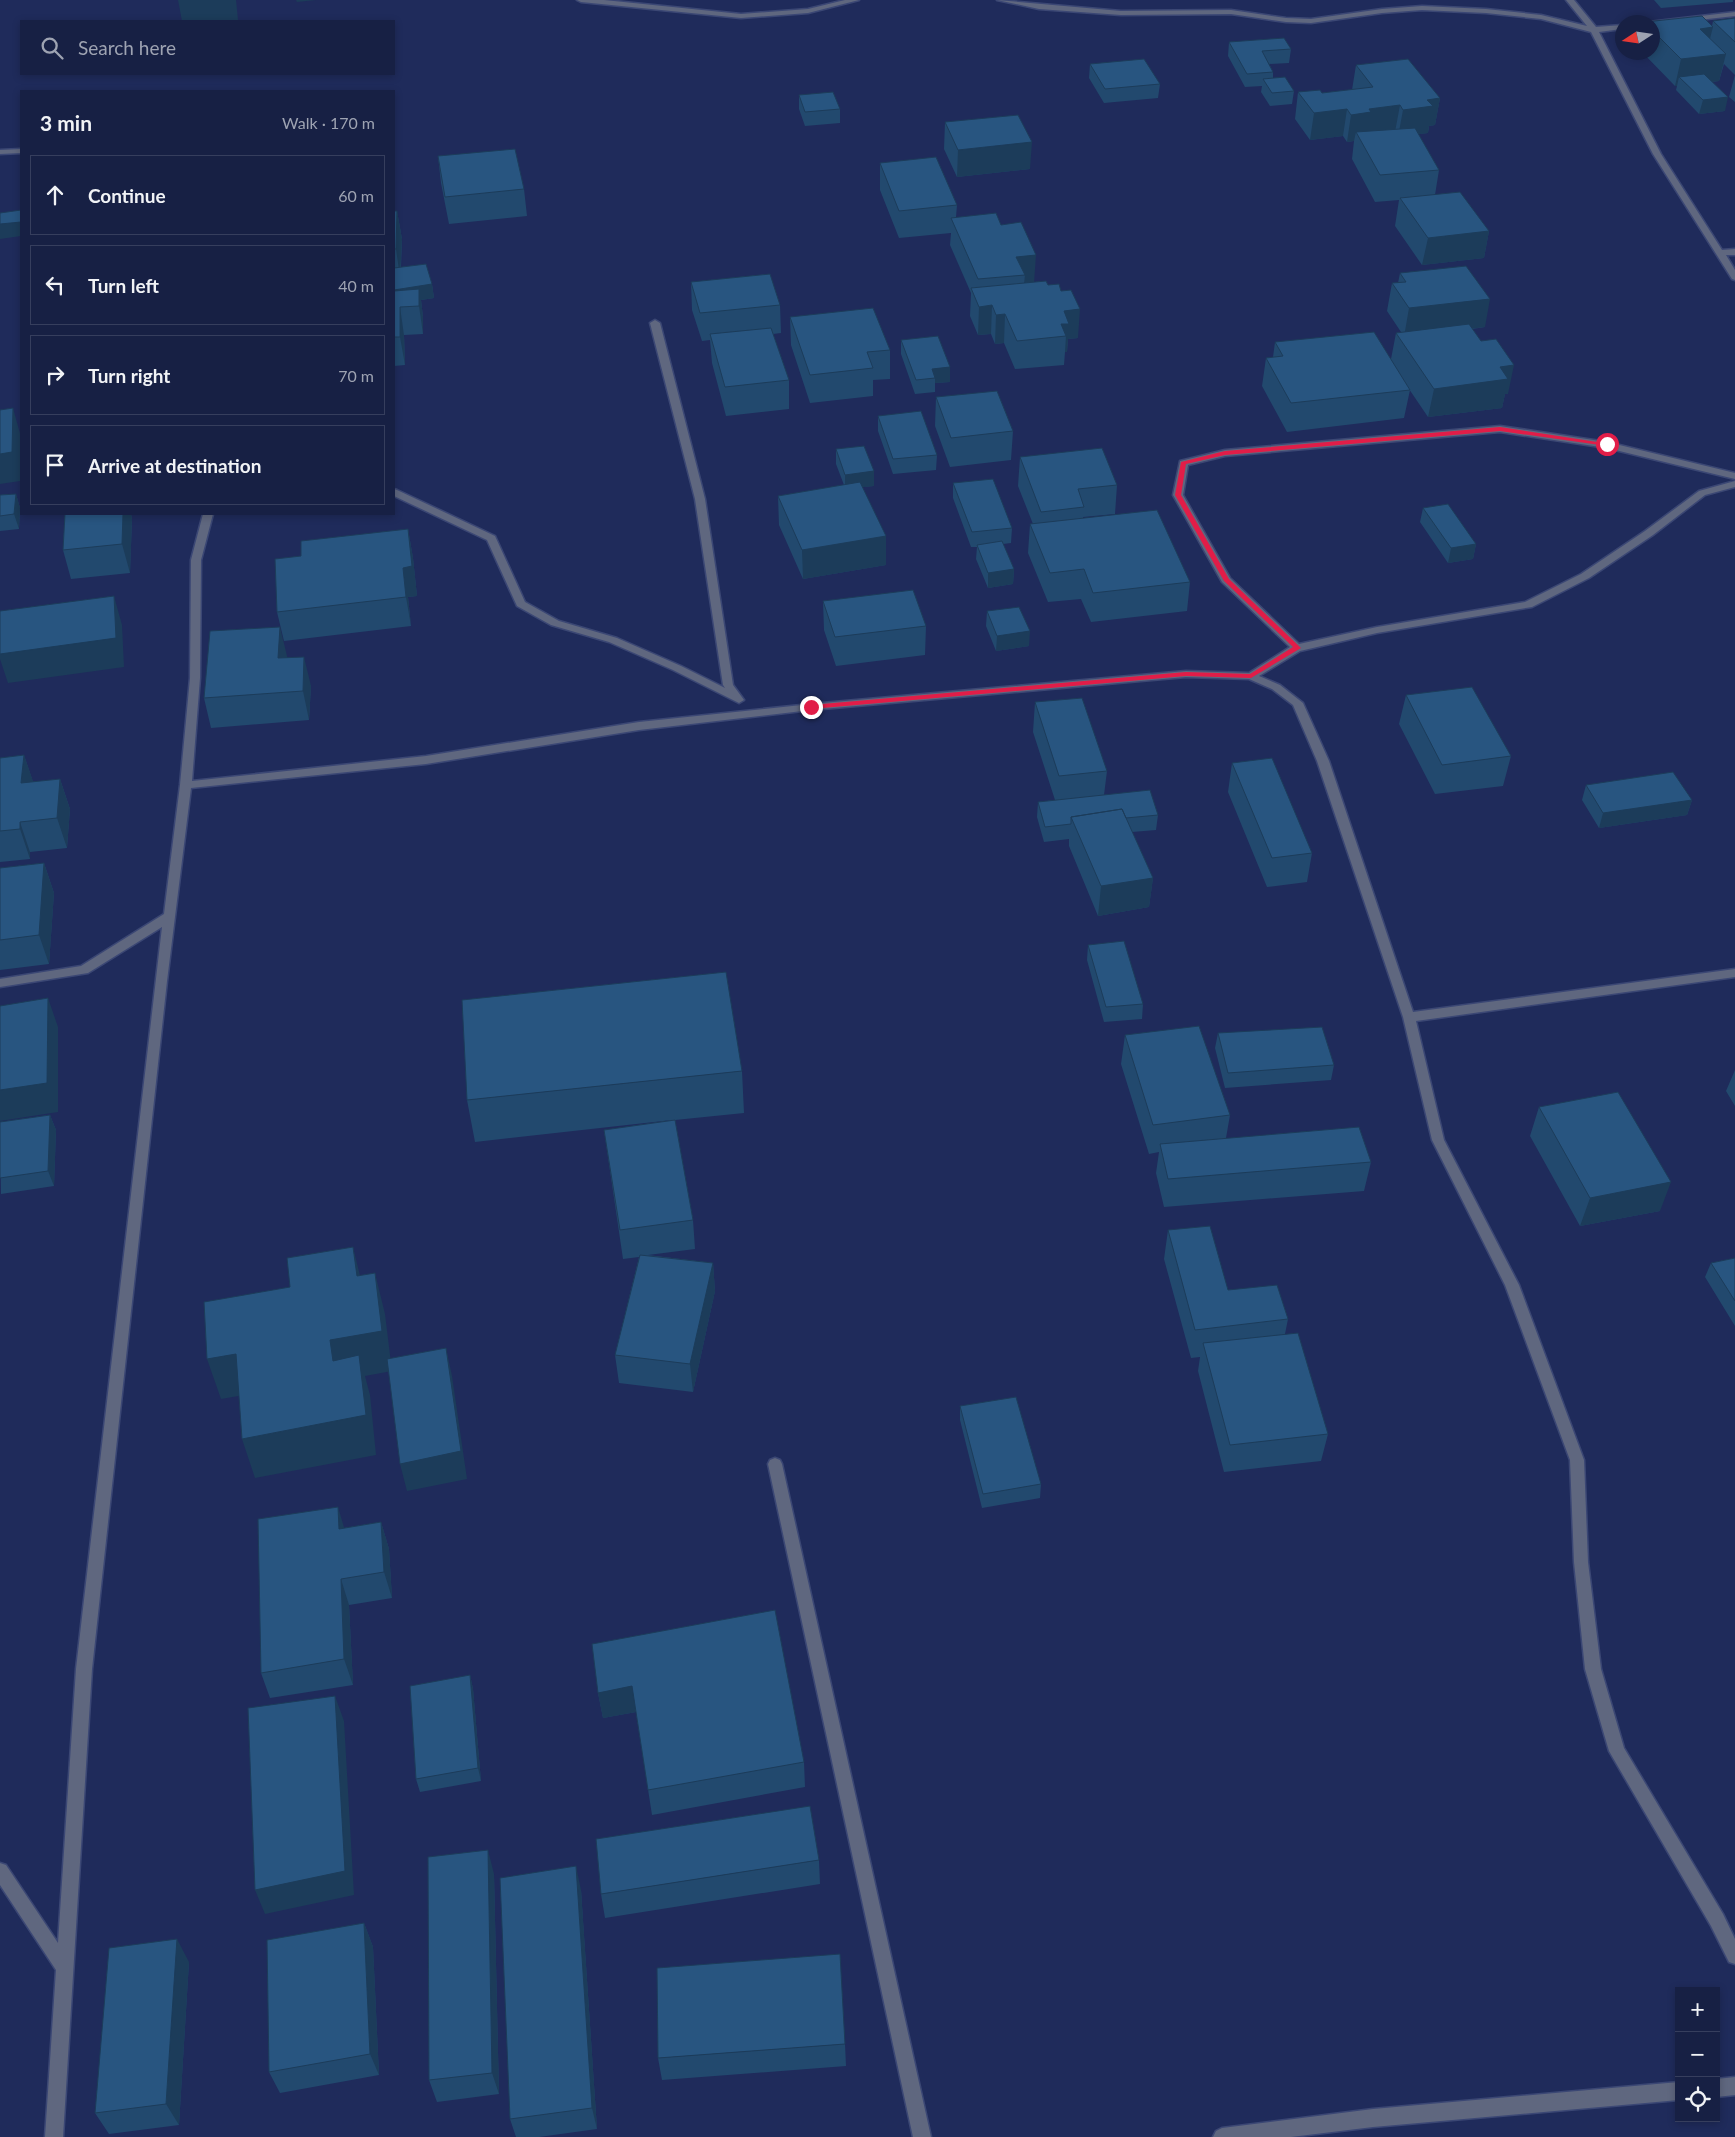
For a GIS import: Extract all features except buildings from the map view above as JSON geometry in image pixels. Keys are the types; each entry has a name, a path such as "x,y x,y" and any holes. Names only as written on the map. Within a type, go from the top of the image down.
{"street":[{"path":"580,0 741,16 808,11 855,0"},
{"path":"1001,0 1039,7 1122,13 1231,12 1311,21 1382,11 1422,8 1452,9 1541,17 1594,30 1615,28"},
{"path":"1427,0 1452,9"},
{"path":"1570,0 1594,30 1657,154 1735,277"},
{"path":"1660,22 1735,14"},
{"path":"0,152 20,151"},
{"path":"1720,253 1735,252"},
{"path":"655,323 700,499 728,685 748,714"},
{"path":"1297,648 1226,580 1178,495 1183,463 1225,453 1500,429 1607,444 1735,476"},
{"path":"1251,676 1297,648 1377,630 1528,605 1585,576 1649,533 1702,493 1735,484"},
{"path":"395,492 454,519 490,538 520,604 555,623 613,640 677,668 739,700"},
{"path":"54,2137 84,1669 186,784 195,678 196,560 208,515"},
{"path":"186,784 426,760 639,726 748,714 1186,674 1251,676 1276,687 1298,702 1323,761 1409,1017 1438,1140 1512,1285 1577,1460 1581,1562 1593,1669 1617,1751 1717,1920 1735,1956"},
{"path":"0,983 84,970 170,916"},
{"path":"1409,1017 1735,973"},
{"path":"775,1464 922,2137"},
{"path":"0,1871 64,1968"},
{"path":"1720,2088 1735,2086"},
{"path":"1222,2137 1373,2118 1675,2091"}],"route":[{"path":"811,707 1186,674 1251,676 1297,648 1226,580 1178,495 1183,463 1225,453 1500,429 1607,444"}]}
